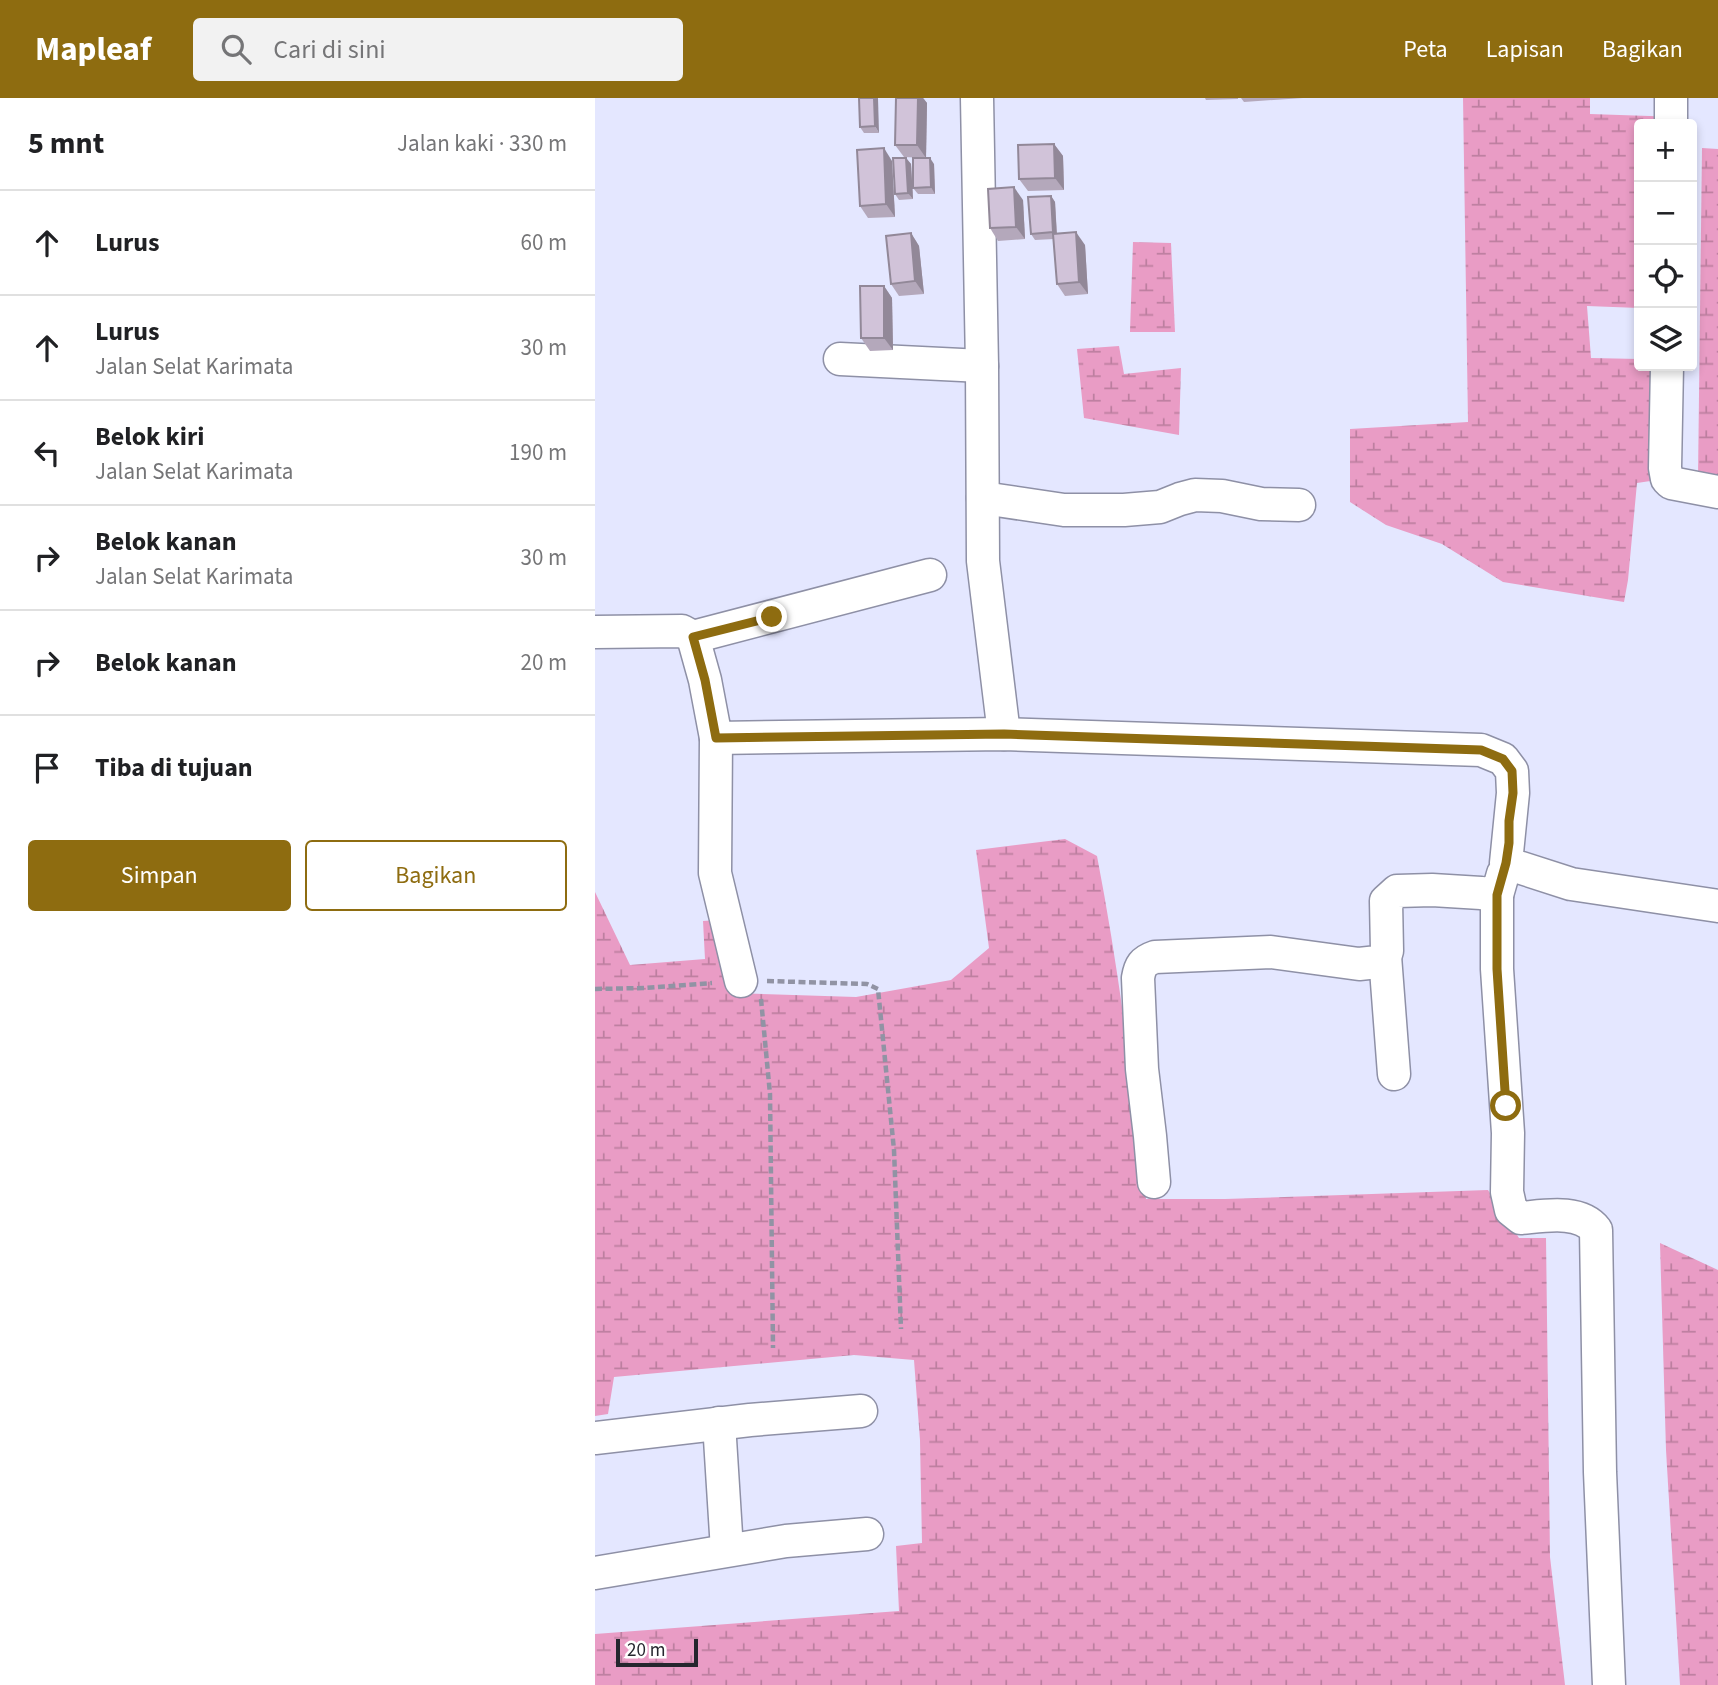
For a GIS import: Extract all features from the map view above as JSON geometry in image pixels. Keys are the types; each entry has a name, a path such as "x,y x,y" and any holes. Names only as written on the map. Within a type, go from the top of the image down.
{"street":[{"path":"977,98 983,561 1004,734"},
{"path":"1671,98 1671,119"},
{"path":"840,359 982,366"},
{"path":"1667,371 1667,479 1671,483 1718,492"},
{"path":"983,498 1064,510 1160,507 1195,495 1221,496 1261,504 1299,505"},
{"path":"595,632 682,631 693,637 930,575"},
{"path":"693,637 705,680 716,738 715,873 750,981"},
{"path":"716,738 1004,734 1481,750 1503,759 1512,771 1513,793 1506,863 1497,895 1497,969 1508,1133 1507,1192 1511,1210 1521,1218 1577,1218 1591,1223 1596,1230 1600,1472 1609,1685"},
{"path":"1506,863 1571,884 1718,906"},
{"path":"1394,1074 1385,956 1386,901 1397,891 1432,890 1497,895"},
{"path":"1154,1182 1142,1069 1138,978 1140,967 1147,959 1271,952 1359,964 1378,962 1385,956"},
{"path":"595,1438 719,1423 861,1411"},
{"path":"719,1423 727,1550"},
{"path":"595,1573 786,1541 867,1534"}],"path":[{"path":"750,981 770,1094 772,1348"},
{"path":"595,989 750,981 867,984 878,989 894,1150 901,1329"}],"green space":[{"path":"1463,98 1590,98 1590,114 1679,117 1634,119 1634,308 1587,306 1591,358 1634,359 1634,371 1682,371 1677,477 1637,483 1624,602 1503,582 1442,544 1386,525 1350,502 1350,429 1468,422"},
{"path":"1702,148 1718,149 1718,480 1698,478"},
{"path":"1133,242 1171,243 1175,332 1130,332"},
{"path":"1119,346 1124,374 1181,368 1179,435 1084,418 1077,349"},
{"path":"1065,839 1097,856 1125,1027 1146,1199 1488,1190 1519,1238 1546,1238 1550,1557 1565,1685 595,1685 595,1634 899,1611 896,1546 922,1543 920,1440 914,1360 854,1355 614,1377 608,1414 595,1416 595,892 630,965 705,959 703,921 718,920 735,993 856,997 951,980 989,948 976,850"},
{"path":"1660,1243 1718,1270 1718,1685 1680,1685 1666,1450"}],"building":[{"path":"859,98 874,98 875,126 860,127"},
{"path":"896,98 918,98 917,145 895,145"},
{"path":"1054,144 1055,178 1019,179 1018,145"},
{"path":"884,148 886,204 860,206 857,150"},
{"path":"893,158 906,158 908,193 895,194"},
{"path":"913,158 930,158 931,187 913,188"},
{"path":"1014,187 1016,227 990,228 988,189"},
{"path":"1051,196 1053,232 1031,234 1028,197"},
{"path":"1076,232 1079,282 1057,284 1053,234"},
{"path":"911,233 915,281 891,284 886,236"},
{"path":"860,286 884,286 884,338 861,338"}],"route":[{"path":"772,617 693,637 705,680 716,738 1004,734 1481,750 1503,759 1512,771 1513,793 1506,863 1497,895 1497,969 1506,1106"}]}
